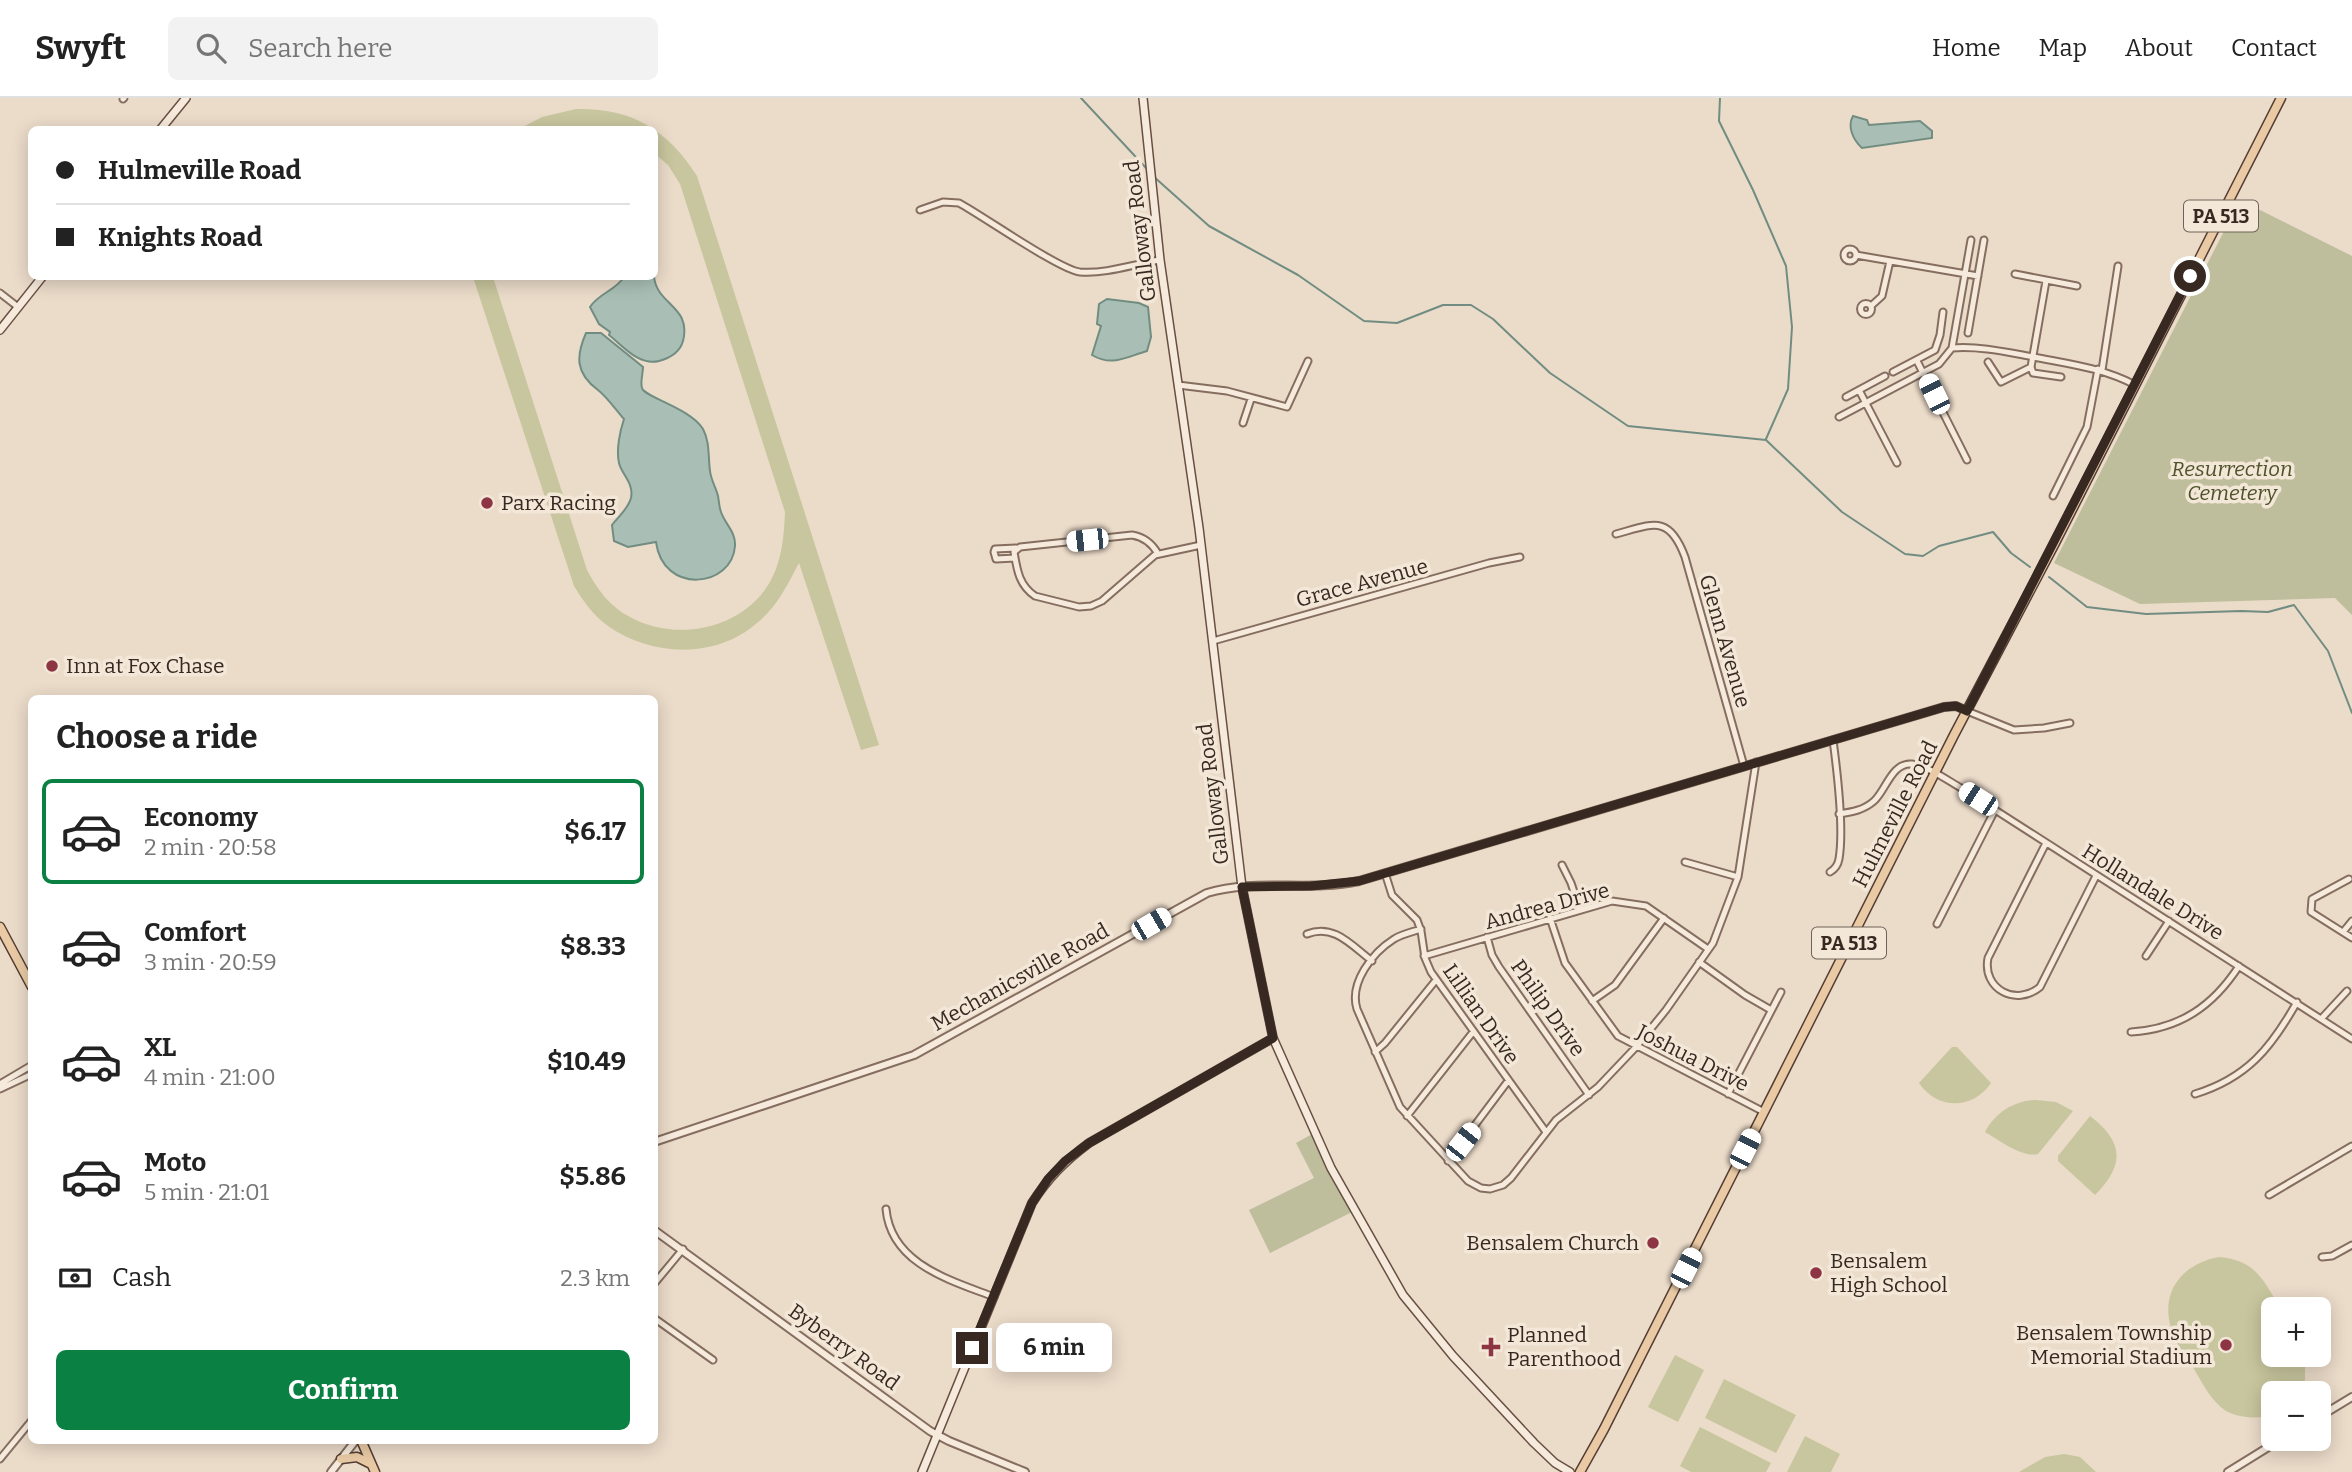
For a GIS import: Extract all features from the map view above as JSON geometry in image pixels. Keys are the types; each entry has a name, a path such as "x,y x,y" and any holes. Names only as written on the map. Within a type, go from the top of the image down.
{"main road":[{"path":"163,126 186,98"},
{"name":"Galloway Road","path":"1143,98 1160,260 1201,545 1242,887 1273,1038 1331,1168 1403,1295 1462,1366 1534,1443 1555,1463 1570,1472"},
{"name":"Hulmeville Road","path":"1580,1472 2281,98"},
{"path":"0,330 40,280"},
{"path":"0,927 28,980"},
{"path":"922,1472 1032,1203 1048,1179 1065,1161 1089,1143 1273,1038"},
{"path":"360,1444 374,1469"},
{"path":"341,1459 357,1457 374,1469"}],"street":[{"path":"920,210 943,202 959,203 1068,269 1078,272 1160,260"},
{"path":"1839,417 1943,361 1952,348 1971,240"},
{"path":"1968,333 1984,240"},
{"path":"1856,255 1978,276"},
{"path":"1871,306 1882,296 1890,261"},
{"path":"2053,496 2087,427 2118,266"},
{"path":"2015,274 2077,286"},
{"path":"2046,281 2031,367 2034,373 2061,377"},
{"path":"0,293 18,307"},
{"path":"1893,372 1929,355 1938,343 1943,312"},
{"path":"1952,348 1979,347 2100,370 2135,385"},
{"path":"1178,385 1227,391 1251,400 1287,407 1308,361"},
{"path":"1917,361 1967,460"},
{"path":"1987,362 2001,382 2031,367"},
{"path":"1846,397 1885,376"},
{"path":"1860,390 1897,463"},
{"path":"1243,423 1251,400"},
{"name":"Glenn Avenue","path":"1616,534 1650,525 1669,529 1677,537 1744,766"},
{"path":"1015,558 996,559 995,549 1132,535 1151,543 1158,554"},
{"path":"1016,548 1015,558 1020,580 1032,594 1084,607 1101,601 1158,554 1201,545"},
{"name":"Grace Avenue","path":"1213,641 1489,563 1520,557"},
{"name":"Mechanicsville Road","path":"658,1141 914,1055 1203,895 1242,887 1339,884 1385,873 1944,707 1956,706 1967,711"},
{"path":"1967,711 2014,730 2070,723"},
{"path":"1830,872 1835,869 1839,857 1839,814 1833,740"},
{"path":"1385,873 1392,895 1417,920 1421,929 1395,938 1372,961 1356,984 1354,996 1357,1009 1394,1097 1407,1116 1448,1161 1476,1186 1486,1189 1498,1187 1511,1178 1565,1112 1607,1079 1636,1047 1660,1018 1715,939 1738,877 1756,762"},
{"name":"Hollandale Drive","path":"1839,814 1862,809 1874,801 1894,771 1902,766 1911,764 1935,774 2352,1039"},
{"path":"1937,924 1995,810"},
{"path":"2046,843 1988,958 1988,974 1994,985 2003,992 2020,996 2040,987 2096,876"},
{"path":"1685,862 1738,877"},
{"path":"1562,866 1580,910"},
{"path":"2349,879 2312,900 2310,906 2311,912 2318,918 2352,937"},
{"name":"Andrea Drive","path":"1424,957 1612,901 1646,906 1708,949"},
{"name":"Joshua Drive","path":"1550,918 1565,963 1614,1032 1636,1047 1764,1112"},
{"path":"1592,1001 1615,985 1664,918"},
{"path":"2146,956 2169,921"},
{"path":"2343,932 2352,922"},
{"path":"1307,934 1321,929 1332,931 1372,961"},
{"name":"Lillian Drive","path":"1421,929 1424,957 1436,980 1546,1132"},
{"name":"Philip Drive","path":"1487,937 1499,967 1589,1095"},
{"path":"1699,962 1771,1010"},
{"path":"2131,1032 2165,1027 2196,1013 2221,991 2239,966"},
{"path":"1375,1052 1436,980"},
{"path":"2322,1018 2347,991"},
{"path":"1728,1094 1781,992"},
{"path":"2195,1094 2227,1081 2252,1063 2277,1035 2297,1002"},
{"path":"1407,1116 1473,1031"},
{"path":"0,1087 28,1068"},
{"path":"0,1087 28,1076"},
{"path":"1448,1161 1508,1082"},
{"path":"2269,1195 2352,1146"},
{"path":"886,1209 887,1223 906,1252 933,1274 994,1297"},
{"name":"Byberry Road","path":"658,1233 937,1435 1025,1472"},
{"path":"2322,1257 2332,1256 2352,1245"},
{"path":"658,1279 682,1249"},
{"path":"658,1321 713,1360"},
{"path":"2331,1410 2352,1397"},
{"path":"0,1459 28,1425"},
{"path":"331,1472 354,1444"},
{"path":"2228,1472 2262,1451"}],"shaded area":[{"path":"576,109 596,110 631,117 649,126 525,126 542,117"},
{"path":"1853,116 1867,120 1869,125 1920,121 1932,131 1932,138 1862,148 1852,133"},
{"path":"658,133 673,146 697,176 879,745 861,750 799,563 776,602 757,623 741,635 723,643 684,650 644,644 625,636 598,618 574,586 474,280 494,280 587,570 610,603 648,625 688,630 708,627 745,610 759,597 771,580 782,547 785,512 680,184 668,165 658,157"},
{"path":"621,280 655,280 656,286 683,320 683,341 677,351 659,361 645,361 609,335 610,332 599,324 590,307"},
{"path":"1107,299 1139,303 1148,307 1151,337 1147,351 1113,361 1092,355 1101,326 1097,324 1099,304"},
{"path":"586,333 601,333 643,367 642,388 688,415 703,429 720,510 735,541 731,560 722,571 711,577 697,580 683,578 671,571 661,559 656,542 628,547 614,541 612,525 628,506 631,498 629,483 618,458 624,419 581,371 580,349"},
{"path":"1952,1047 1957,1047 1991,1083 1975,1098 1965,1102 1945,1102 1935,1098 1919,1083"},
{"path":"2036,1100 2056,1102 2073,1111 2038,1154 2018,1151 1985,1132 2006,1109"},
{"path":"2090,1116 2109,1135 2116,1154 2112,1174 2095,1195 2058,1161 2058,1156"},
{"name":"Bensalem Township Memorial Stadium","path":"2219,1257 2242,1262 2257,1273 2273,1297 2261,1297 2261,1367 2305,1367 2304,1381 2261,1381 2261,1417 2243,1417 2221,1407 2204,1386 2172,1331 2169,1304 2176,1282 2194,1266"},
{"path":"1675,1355 1704,1370 1678,1422 1648,1407"},
{"path":"1724,1379 1796,1415 1776,1453 1705,1418"},
{"path":"1700,1427 1771,1463 1766,1472 1691,1472 1680,1466"},
{"path":"1805,1436 1840,1454 1831,1472 1787,1472"},
{"path":"2064,1454 2080,1457 2096,1472 2019,1472 2045,1457"}],"green space":[{"name":"Resurrection Cemetery","path":"2240,200 2352,256 2352,615 2335,598 2140,604 2054,563"},
{"path":"1314,1133 1354,1211 1270,1253 1249,1210 1314,1178 1296,1143"}],"waterway":[{"path":"1081,98 1147,169"},
{"path":"1720,98 1719,121 1786,266 1792,327 1788,389 1766,439"},
{"path":"1153,176 1209,226 1298,275 1364,321 1397,323 1443,305 1471,305 1493,319 1550,373 1628,426 1766,440 1842,512 1905,554 1923,556 1939,546 1993,532 2011,553 2030,567"},
{"path":"2049,577 2087,607 2146,614 2268,612 2294,605 2328,651 2352,713"}],"place":[{"name":"Parx Racing","path":"487,503"},
{"name":"Inn at Fox Chase","path":"52,666"},
{"name":"Bensalem Church","path":"1653,1243"},
{"name":"Bensalem High School","path":"1816,1273"},
{"name":"Bensalem Township Memorial Stadium","path":"2226,1345"},
{"name":"Planned Parenthood","path":"1491,1347"}],"route":[{"path":"972,1348 1032,1203 1048,1179 1065,1161 1089,1143 1273,1038 1242,887 1311,886 1359,881 1944,707 1956,706 1967,711 2190,276"}]}
